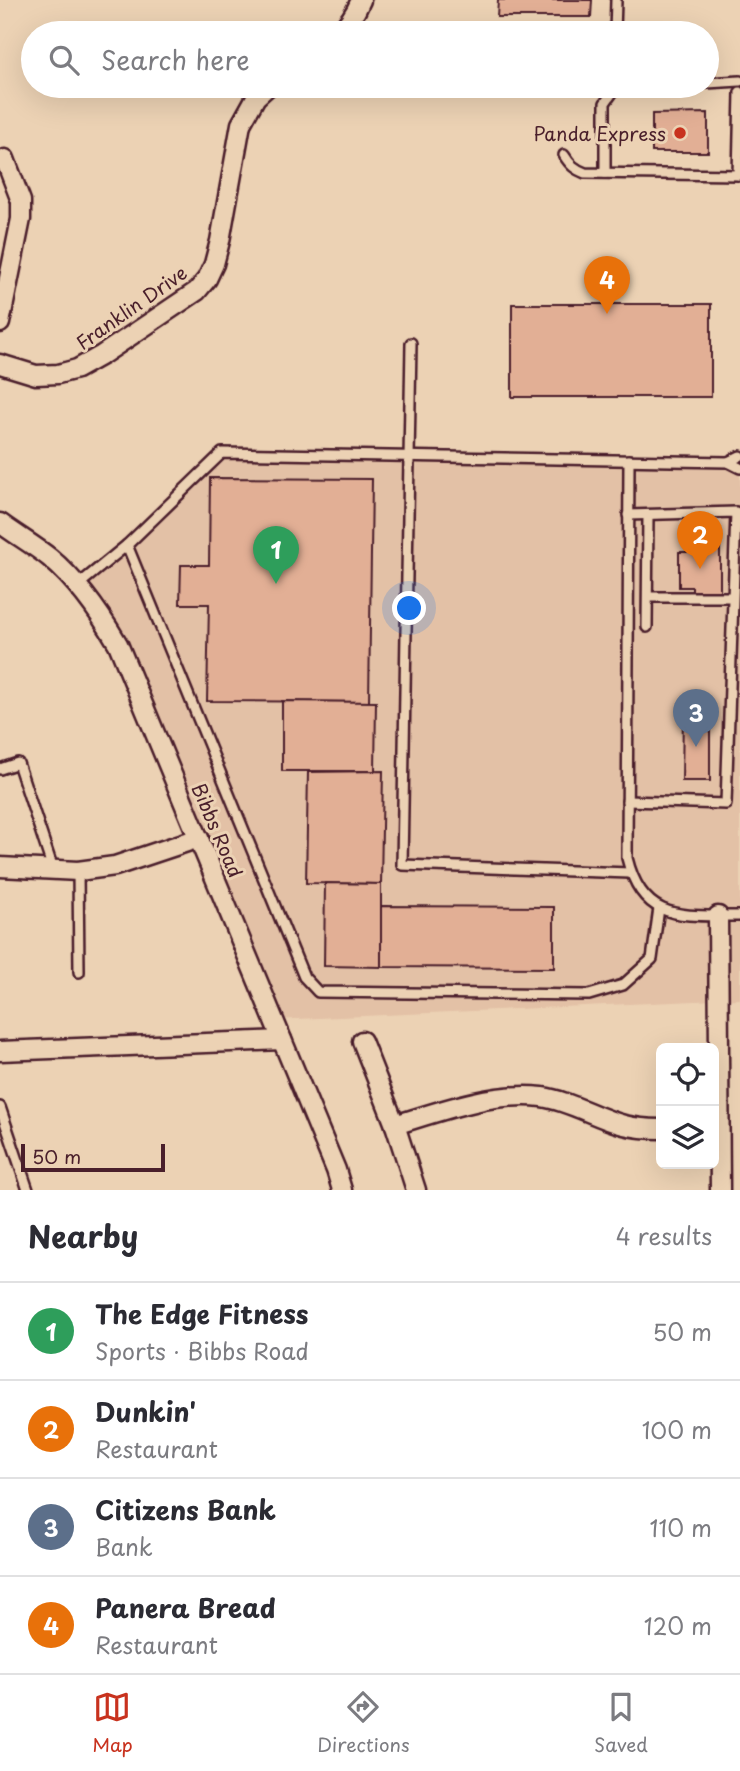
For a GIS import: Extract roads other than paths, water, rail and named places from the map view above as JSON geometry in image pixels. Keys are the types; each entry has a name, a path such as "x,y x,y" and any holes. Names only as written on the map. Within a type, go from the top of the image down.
{"street":[{"path":"349,21 361,0"},
{"name":"Franklin Drive","path":"0,364 36,375 77,369 197,291 214,264 241,124 255,98"},
{"path":"0,323 21,219 21,201 5,159"},
{"name":"Bibbs Road","path":"0,523 51,559 103,620 118,644 342,1190"},
{"path":"0,867 78,871 115,866 199,838"},
{"path":"717,1106 718,916"},
{"path":"0,1051 282,1040"},
{"path":"362,1041 395,1125 416,1190"},
{"path":"395,1125 451,1107 507,1097 543,1097 623,1125 656,1129"},
{"path":"719,1169 720,1190"}],"lane":[{"path":"615,21 616,0"},
{"path":"719,82 740,81"},
{"path":"564,155 569,163 585,173 739,175 740,92"},
{"path":"605,173 605,103 609,98"},
{"path":"411,343 402,865 630,873"},
{"path":"76,587 127,545 222,453 727,461 740,456"},
{"path":"629,460 626,858 632,878 643,895 659,908 679,915 740,916"},
{"path":"727,461 740,468"},
{"path":"627,801 726,804 736,512 628,515"},
{"path":"647,627 648,514"},
{"path":"127,545 304,977 318,992 589,995 623,985 652,959 659,908"},
{"path":"648,597 732,597"},
{"path":"0,769 18,763 53,869"},
{"path":"78,871 79,972"},
{"path":"0,1107 28,1190"}],"place":[{"name":"Panda Express","path":"680,133"},
{"name":"Panera Bread","path":"607,314"},
{"name":"Dunkin'","path":"700,569"},
{"name":"The Edge Fitness","path":"276,584"},
{"name":"Citizens Bank","path":"696,747"}]}
